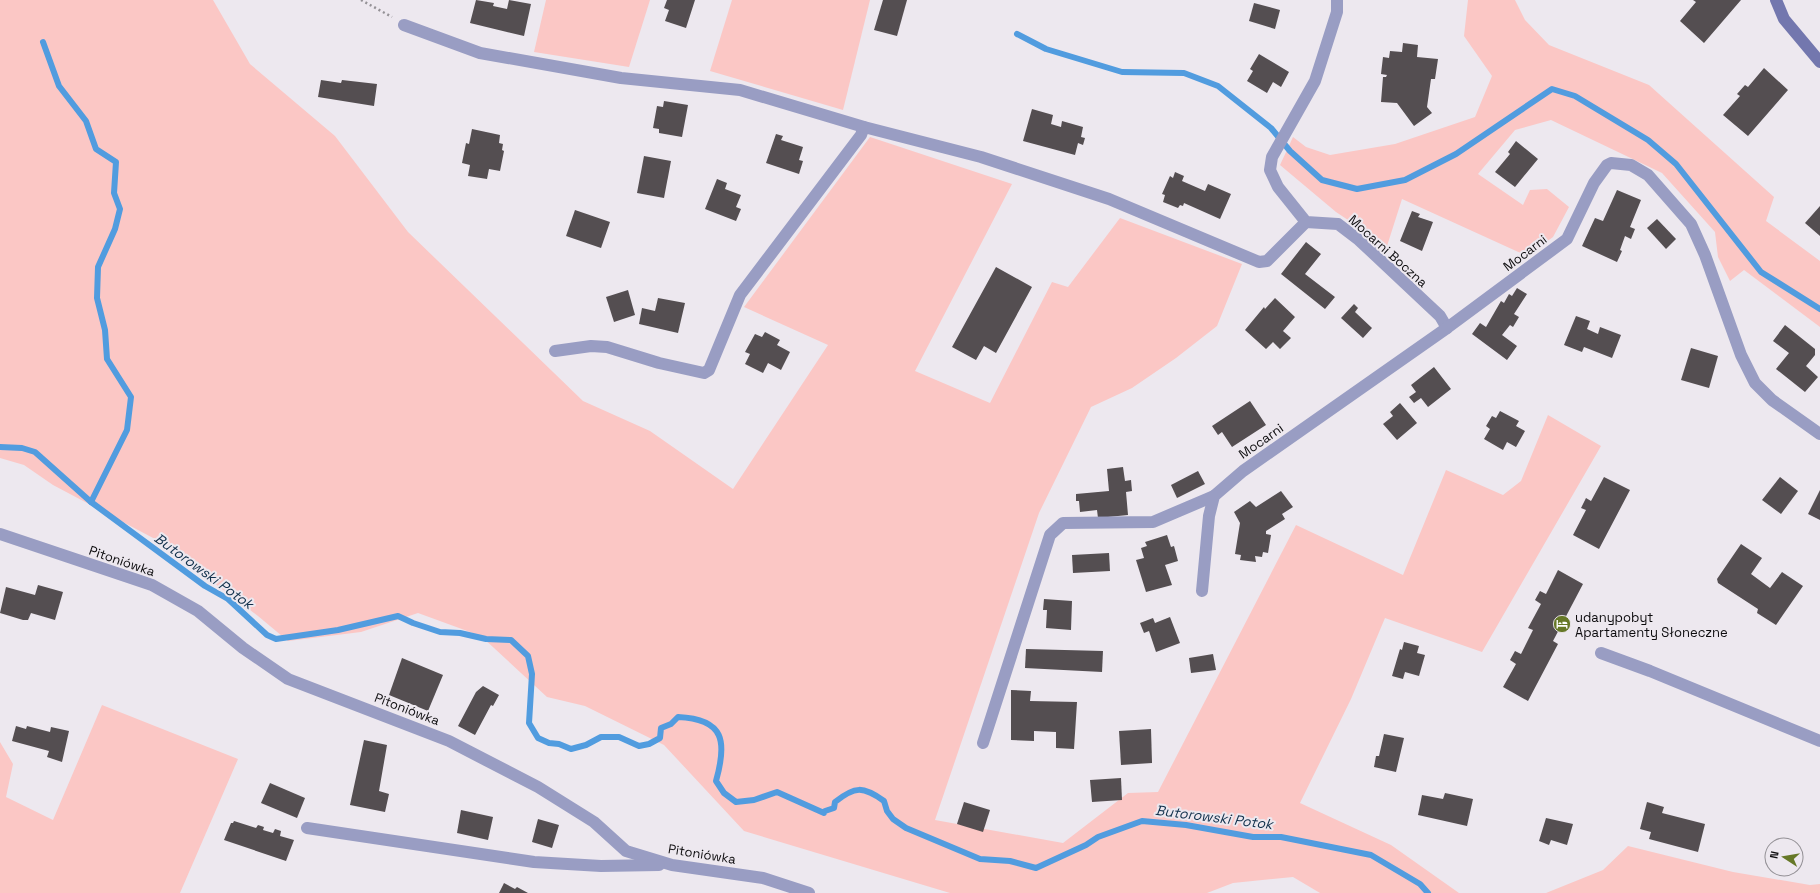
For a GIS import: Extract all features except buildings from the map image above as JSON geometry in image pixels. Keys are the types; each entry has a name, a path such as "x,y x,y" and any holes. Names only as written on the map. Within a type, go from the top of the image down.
{"street":[{"path":"404,25 480,53 621,78 740,90 864,127 981,157 1109,199 1259,262 1267,261 1306,222 1278,187 1270,170 1272,157 1315,81 1337,12 1337,0"},
{"path":"1776,0 1784,19 1820,62"},
{"path":"555,351 591,346 608,347 659,363 704,373 709,370 740,295 861,136 864,127"},
{"name":"Mocarni","path":"983,743 1050,535 1063,523 1153,522 1214,496 1243,471 1447,328 1567,239 1594,183 1607,165 1611,163 1631,165 1648,175 1691,224 1705,255 1741,356 1755,383 1772,400 1820,434"},
{"name":"Mocarni Boczna","path":"1306,222 1338,224 1359,240 1440,316 1447,328"},
{"path":"1202,591 1209,516 1214,496"},
{"name":"Pitoniówka","path":"0,534 152,585 198,611 243,648 288,679 449,741 538,787 594,822 626,850 672,865 763,878 809,893"},
{"path":"1601,653 1650,671 1820,741"},
{"path":"307,828 534,862 601,866 672,865"}],"path":[{"path":"361,0 404,25"}],"shaded area":[{"path":"0,0 213,0 250,64 335,136 408,232 583,401 650,431 733,489 828,345 744,307 870,137 1012,184 915,371 990,403 1052,282 1068,287 1120,218 1242,264 1217,326 1176,358 1132,388 1091,407 1039,513 935,820 1063,843 1128,793 1158,792 1296,525 1403,575 1446,470 1503,495 1521,481 1548,415 1601,446 1482,652 1385,618 1351,699 1300,803 1391,845 1459,893 1320,893 1293,877 1233,883 1207,893 950,893 744,831 664,745 585,706 547,697 481,636 418,613 361,632 288,641 258,616 155,539 53,485 24,465 0,458"},
{"path":"546,0 650,0 629,67 534,52"},
{"path":"732,0 870,0 843,110 710,71"},
{"path":"1468,0 1515,0 1525,20 1549,45 1649,85 1774,197 1766,221 1820,261 1820,327 1744,270 1730,281 1718,257 1715,232 1662,173 1551,120 1515,130 1478,174 1523,205 1530,190 1547,189 1569,207 1553,237 1527,256 1402,199 1387,246 1336,212 1280,165 1293,137 1306,147 1330,155 1395,144 1475,117 1492,76 1464,36"},
{"path":"102,705 238,759 180,893 0,893 0,742 13,764 6,797 53,820"},
{"path":"1628,846 1733,872 1810,885 1820,884 1820,893 1546,893 1603,870"}],"waterway":[{"path":"1017,34 1046,49 1122,72 1184,73 1218,86 1271,128 1290,151 1322,180 1357,189 1405,180 1456,154 1552,89 1575,96 1648,140 1676,164 1761,272 1820,309"},
{"path":"43,42 59,86 86,121 96,149 116,162 114,193 120,209 115,229 98,267 97,298 105,330 107,359 131,397 127,430 91,502"},
{"name":"Butorowski Potok","path":"0,447 22,448 35,452 91,502 205,586 228,599 267,635 276,639 338,630 398,616 413,623 440,632 460,633 486,639 511,640 528,656 532,674 529,723 538,738 549,743 559,744 571,749 586,745 601,737 619,737 639,746 649,744 660,738 661,728 671,724 678,717 705,722 714,728 719,735 721,744 721,755 716,781 724,793 736,802 754,800 777,792 824,813 825,811 834,808 835,802 848,793 859,790 865,791 884,801 887,811 893,819 906,828 980,859 1010,861 1036,868 1086,845 1098,837 1142,821 1186,825 1253,837 1281,837 1371,855 1420,884 1428,893"}],"place":[{"name":"udanypobyt Apartamenty Słoneczne","path":"1562,624"}]}
